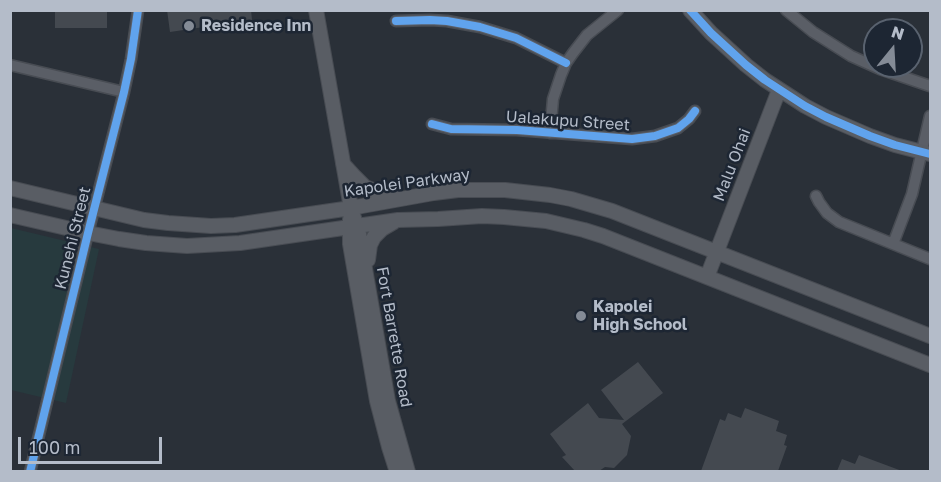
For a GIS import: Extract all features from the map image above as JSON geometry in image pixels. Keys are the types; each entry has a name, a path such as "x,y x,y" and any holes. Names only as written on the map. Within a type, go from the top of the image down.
{"main road":[{"name":"Fort Barrette Road","path":"316,10 353,226 368,288 390,409 408,471"},
{"path":"690,10 728,50 779,90 805,106 848,128 895,145 926,153"},
{"name":"Malu Ohai","path":"707,277 779,90"},
{"path":"343,163 365,187 404,198"},
{"name":"Kapolei Parkway","path":"10,188 144,220 211,226 235,225 351,208 434,193 482,190 550,195 612,211 930,336"},
{"path":"10,215 88,233 146,243 187,246 240,243 398,220 482,216 546,222 603,236 930,365"},
{"path":"368,288 368,256 371,240 382,229 398,220"},
{"name":"Fort Barrette Road","path":"353,226 350,244 377,401 397,471"}],"street":[{"name":"Kunehi Street","path":"30,471 124,92 138,10"},
{"path":"786,10 813,32 851,56 880,69 930,86"},
{"path":"550,133 553,99 566,63 588,35 613,12"},
{"path":"396,21 430,20 480,27 516,38 566,63"},
{"path":"10,65 124,92"},
{"name":"Ualakupu Street","path":"432,124 451,129 517,130 621,139 644,138 678,128 695,111"},
{"path":"893,244 926,153 930,116"},
{"path":"816,196 827,213 839,222 930,259"}],"green space":[{"path":"11,228 99,249 66,403 11,390"}],"building":[{"path":"55,10 107,10 107,28 55,28"},
{"name":"Residence Inn","path":"167,10 251,10 252,20 170,32"},
{"path":"638,362 663,393 622,424 631,436 627,455 614,468 605,467 599,471 575,471 562,457 566,455 550,434 588,403 599,418 624,420 601,390"},
{"path":"745,408 779,421 776,431 787,435 784,445 787,446 778,471 701,471 720,419 725,421 728,413 741,418"},
{"path":"859,455 902,471 837,471 842,459 855,464"}],"cycle path":[{"path":"30,472 124,92 138,10"},
{"path":"690,10 746,65 805,106 870,136 930,154"},
{"path":"396,21 447,21 480,27 516,38 566,63"},
{"path":"432,124 451,129 517,130 632,139 655,136 678,128 695,111"}],"place":[{"name":"Residence Inn","path":"189,26"},
{"name":"Kapolei High School","path":"581,316"}]}
